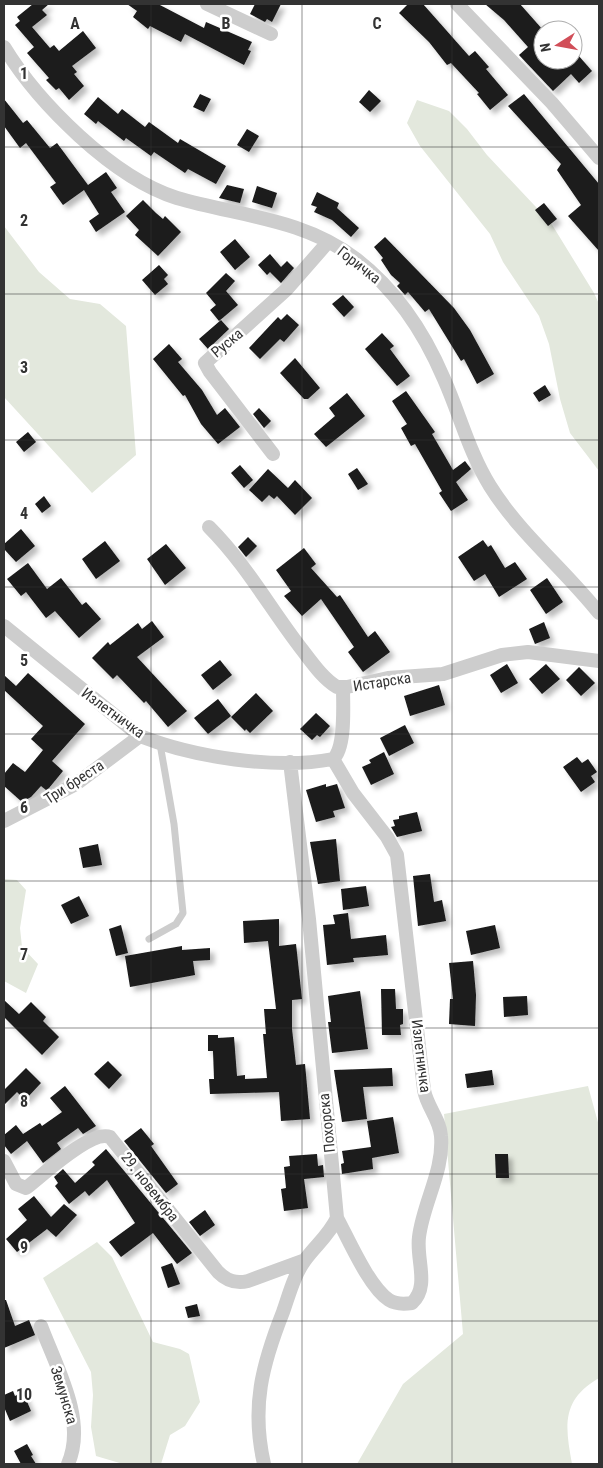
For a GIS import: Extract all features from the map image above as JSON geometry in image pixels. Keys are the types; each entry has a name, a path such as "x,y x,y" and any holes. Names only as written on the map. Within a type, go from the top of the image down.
{"street":[{"path":"207,4 271,34"},
{"path":"457,4 552,103 599,158"},
{"name":"Горичка","path":"4,47 53,111 114,164 140,181 177,198 292,225 328,242 355,258 377,278 416,322 445,380 471,452 497,496 530,538 599,614"},
{"name":"Руска","path":"273,454 205,363 287,289 328,242"},
{"name":"Истарска","path":"209,527 234,553 252,581 315,666 333,684 343,688 388,678 456,672 502,655 521,653 599,661"},
{"name":"Излетничка","path":"4,626 140,736 160,744 212,756 290,762 333,759 353,793 393,845 397,855 424,1090 436,1117 442,1139 436,1174 425,1206 419,1239 422,1283 420,1296 412,1303 390,1302 380,1292 363,1267 337,1218"},
{"path":"333,759 339,751 341,742 343,688"},
{"name":"Три бреста","path":"4,821 76,784 140,736"},
{"name":"Похорска","path":"290,762 308,910 337,1218"},
{"name":"29. новембра","path":"4,1161 16,1184 26,1188 80,1146 98,1136 105,1135 110,1137 225,1279 241,1283 305,1260"},
{"path":"264,1464 258,1424 260,1383 273,1335 294,1281 305,1260 322,1242 337,1218"},
{"name":"Земунска","path":"41,1326 72,1409 75,1425 73,1452 68,1464"}],"lane":[{"path":"150,939 176,924 183,913 174,824 160,744"}],"shaded area":[{"path":"417,100 449,111 467,129 487,155 551,223 594,293 599,304 599,471 570,433 560,399 549,344 539,316 503,262 490,234 420,146 407,123"},
{"path":"4,226 39,272 70,299 100,304 126,326 136,455 92,493 4,397"},
{"path":"4,879 17,880 26,890 20,928 22,947 38,964 26,993 4,981"},
{"path":"588,1086 599,1126 599,1378 578,1395 572,1405 567,1426 572,1464 357,1464 403,1384 463,1334 444,1114"},
{"path":"97,1242 112,1257 153,1342 180,1349 189,1354 200,1402 185,1426 170,1435 161,1464 123,1464 96,1456 91,1427 93,1395 91,1372 43,1278"}],"building":[{"path":"33,4 49,4 42,10 47,15 32,27 50,48 54,45 59,51 83,31 96,48 72,66 77,72 74,74 84,86 69,100 59,88 56,90 46,80 49,78 27,53 34,47 15,25 20,21 17,17"},
{"path":"127,4 158,4 204,28 206,22 252,42 248,50 251,51 244,65 185,34 181,42 150,26 148,29 133,17 137,11"},
{"path":"255,4 281,4 272,22 267,19 265,22 250,14"},
{"path":"408,4 423,4 469,56 475,51 489,67 486,69 508,95 490,110 477,94 479,93 451,63 447,65 429,42 399,13"},
{"path":"485,4 520,4 534,20 533,70 519,55 528,47 504,20"},
{"path":"583,61 592,71 579,83 571,74 553,91 533,70 583,70"},
{"path":"369,90 381,101 370,112 359,102"},
{"path":"200,94 211,99 204,112 193,107"},
{"path":"524,94 599,184 599,251 568,216 581,205 557,170 561,164 508,106"},
{"path":"98,97 118,114 122,109 145,127 149,122 178,143 180,139 226,166 216,184 188,169 185,173 154,152 151,156 126,138 124,141 98,121 96,124 84,114"},
{"path":"4,99 23,123 27,120 50,148 57,143 88,185 106,172 117,188 111,192 125,212 96,232 89,221 99,214 84,190 63,205 50,187 56,183 26,143 20,148 4,126"},
{"path":"247,129 259,136 249,152 237,145"},
{"path":"227,185 244,189 240,203 219,198"},
{"path":"257,186 277,193 272,208 252,202"},
{"path":"317,192 339,203 337,208 359,228 351,237 332,220 314,212 317,207 311,205"},
{"path":"143,200 163,219 165,216 181,232 158,256 135,235 139,230 126,216"},
{"path":"544,203 557,219 548,226 535,210"},
{"path":"385,237 454,308 470,330 494,374 477,384 464,359 461,361 429,309 425,312 408,292 405,295 397,286 400,283 391,275 381,260 383,258 374,247"},
{"path":"235,239 250,257 235,270 220,252"},
{"path":"270,254 281,267 287,261 294,268 281,283 270,272 267,275 258,265"},
{"path":"159,265 168,275 164,279 168,284 155,295 142,280"},
{"path":"226,273 235,281 226,291 238,305 219,321 210,310 216,305 206,293"},
{"path":"343,295 354,307 344,317 332,304"},
{"path":"287,314 299,325 284,342 280,339 260,359 249,348 278,317 281,320"},
{"path":"221,320 229,329 208,349 199,339"},
{"path":"382,333 394,346 390,349 410,376 397,386 365,349"},
{"path":"169,344 182,359 178,362 202,390 217,415 225,408 240,427 218,444 201,424 185,395 183,396 153,359"},
{"path":"295,358 320,388 308,399 304,399 280,373"},
{"path":"545,385 551,395 539,402 533,393"},
{"path":"406,391 435,432 432,434 453,470 465,461 471,469 456,482 468,500 451,511 439,493 442,491 415,444 411,446 401,428 407,424 392,401"},
{"path":"347,393 365,416 326,447 314,434 335,416 329,408"},
{"path":"259,408 271,421 264,428 253,414"},
{"path":"28,432 36,442 24,452 16,442"},
{"path":"240,465 253,480 244,488 231,473"},
{"path":"357,468 368,484 358,490 348,474"},
{"path":"268,469 288,488 295,480 312,498 295,515 277,496 274,499 269,495 262,502 249,490"},
{"path":"44,496 51,506 42,513 35,504"},
{"path":"21,529 35,546 16,562 4,549 4,544"},
{"path":"248,537 257,546 246,557 238,547"},
{"path":"483,540 488,547 491,545 505,568 515,562 527,579 499,597 485,574 474,581 458,557"},
{"path":"105,541 120,561 96,579 82,559"},
{"path":"166,544 186,568 165,585 147,559"},
{"path":"304,548 316,564 311,568 337,597 340,595 368,637 375,631 390,652 363,672 348,652 354,647 321,599 302,616 284,596 291,591 276,570"},
{"path":"28,563 47,589 61,578 82,605 86,602 101,619 79,638 55,611 46,618 26,592 21,596 7,579"},
{"path":"547,578 563,602 546,614 530,590"},
{"path":"152,621 164,637 137,657 187,711 168,727 146,701 144,703 117,675 113,679 92,658 108,642 110,645 138,623 142,629"},
{"path":"544,622 550,638 535,644 529,629"},
{"path":"220,660 232,675 213,690 201,675"},
{"path":"507,664 518,683 501,693 490,675"},
{"path":"546,664 560,679 542,694 529,679"},
{"path":"579,667 595,683 581,696 566,680"},
{"path":"28,673 85,724 52,761 63,771 49,788 46,790 41,786 31,797 22,802 4,786 4,774 13,763 25,772 43,750 31,739 43,726 4,690 4,675 16,686"},
{"path":"439,685 445,705 410,716 404,696"},
{"path":"256,693 273,711 250,733 246,729 245,731 231,717"},
{"path":"218,699 231,716 208,734 194,718"},
{"path":"316,713 330,726 320,737 317,735 312,740 300,729"},
{"path":"405,725 414,743 389,756 380,738"},
{"path":"384,752 394,774 371,785 362,767 371,763 369,760"},
{"path":"577,757 582,763 588,759 597,772 591,776 595,782 581,792 563,767"},
{"path":"326,784 326,787 337,784 345,808 333,811 335,817 316,822 306,790"},
{"path":"417,812 422,831 397,837 391,827 395,826 393,820 399,819 399,816"},
{"path":"336,839 340,881 318,884 310,842"},
{"path":"98,844 102,865 83,868 79,848"},
{"path":"430,874 434,902 442,900 446,921 418,926 413,876"},
{"path":"366,886 369,906 343,910 341,889"},
{"path":"79,896 89,916 71,924 61,905"},
{"path":"348,913 351,939 386,935 388,955 353,958 354,962 327,965 323,925 335,924 333,915"},
{"path":"279,919 279,946 296,944 302,999 292,1000 292,1029 296,1065 305,1064 310,1119 281,1121 279,1092 210,1094 209,1079 214,1079 213,1051 208,1051 208,1035 218,1035 218,1038 234,1037 237,1076 245,1075 245,1079 267,1078 263,1034 266,1034 264,1009 276,1009 268,941 244,943 243,921"},
{"path":"121,925 128,953 116,956 109,929"},
{"path":"495,925 500,948 471,955 466,931"},
{"path":"182,946 182,950 210,948 210,960 193,961 195,975 130,987 125,956"},
{"path":"473,961 476,995 475,1026 449,1024 450,999 453,999 449,963"},
{"path":"381,989 395,989 396,1009 403,1009 403,1024 400,1025 401,1035 382,1035"},
{"path":"360,991 368,1049 332,1053 328,1022 331,1022 328,996"},
{"path":"527,996 528,1015 504,1017 503,997"},
{"path":"4,1000 19,1014 31,1002 46,1017 43,1021 59,1037 42,1055 4,1017"},
{"path":"108,1061 122,1075 109,1089 94,1074"},
{"path":"26,1068 41,1083 25,1100 17,1092 4,1105 4,1090"},
{"path":"392,1068 393,1086 363,1087 367,1119 342,1122 334,1070"},
{"path":"492,1070 494,1085 467,1088 465,1074"},
{"path":"65,1086 96,1126 83,1134 78,1128 57,1143 61,1149 43,1163 27,1141 11,1154 4,1145 4,1135 16,1125 23,1134 40,1123 42,1126 62,1112 50,1098"},
{"path":"393,1117 399,1153 372,1158 373,1169 342,1174 341,1164 344,1163 342,1151 371,1147 367,1121"},
{"path":"141,1128 154,1144 151,1146 178,1184 166,1193 124,1141"},
{"path":"106,1149 192,1253 177,1264 153,1233 121,1257 109,1242 135,1223 107,1180 89,1196 85,1191 69,1204 55,1186 58,1183 54,1177 63,1169 75,1183 95,1165 92,1162"},
{"path":"317,1154 318,1166 323,1165 324,1177 304,1179 308,1208 284,1211 281,1189 286,1188 284,1167 290,1166 289,1156"},
{"path":"495,1154 508,1154 509,1178 496,1178"},
{"path":"34,1196 51,1217 64,1204 77,1215 56,1237 47,1229 17,1252 6,1239 27,1220 18,1209"},
{"path":"205,1210 215,1225 200,1236 189,1222"},
{"path":"172,1263 180,1284 168,1288 161,1267"},
{"path":"4,1300 6,1300 15,1326 29,1320 35,1335 4,1348"},
{"path":"197,1304 200,1316 188,1318 185,1307"},
{"path":"13,1391 15,1396 23,1392 31,1411 10,1421 4,1407 4,1395"},
{"path":"27,1444 36,1464 21,1464 14,1451"}]}
